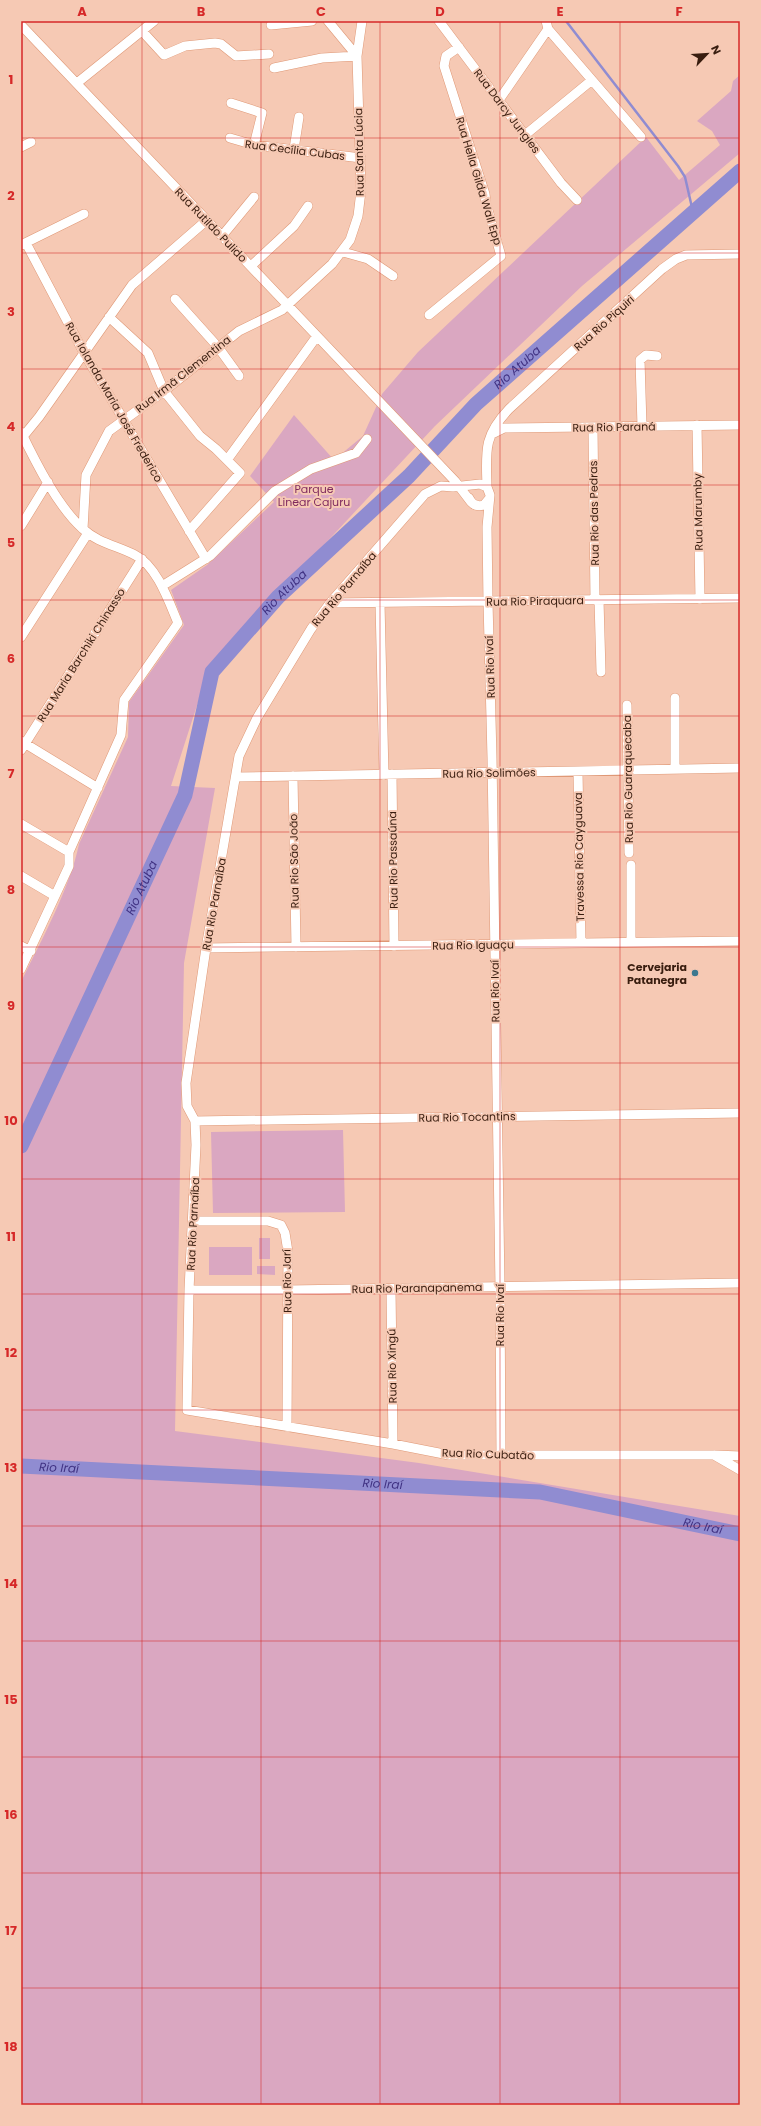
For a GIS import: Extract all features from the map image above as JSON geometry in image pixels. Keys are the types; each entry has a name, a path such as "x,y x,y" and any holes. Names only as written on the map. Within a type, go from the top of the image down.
{"street":[{"path":"77,83 154,21"},
{"path":"271,25 312,21"},
{"path":"328,21 357,56"},
{"name":"Rua Santa Lúcia","path":"288,305 320,276 343,252 350,240 358,216 361,191 361,158 357,56 362,21"},
{"name":"Rua Darcy Jungles","path":"439,21 560,183 577,200"},
{"name":"Rua Rutildo Pulido","path":"22,23 77,83 450,476"},
{"path":"498,100 547,25 641,137"},
{"path":"142,31 164,55 185,46 215,43 221,44 236,56 269,54"},
{"name":"Rua Hella Gilda Wall Epp","path":"430,314 501,256 486,204 485,194 444,66 446,56 459,47"},
{"path":"274,68 322,58 357,56"},
{"path":"525,135 592,80"},
{"path":"231,103 262,113 254,145"},
{"path":"294,149 299,117"},
{"name":"Rua Cecília Cubas","path":"230,138 254,145 361,158"},
{"path":"21,147 30,142"},
{"path":"222,236 254,197"},
{"path":"251,266 294,226 308,206"},
{"path":"24,244 84,214"},
{"path":"21,969 69,866 69,852 121,735 126,697 178,623 162,586 142,559 100,541 85,531 60,500 48,482 22,436 84,353 132,285 207,220"},
{"name":"Rua Iolanda Maria José Frederico","path":"24,244 84,353 206,559"},
{"path":"343,252 368,259 393,276"},
{"name":"Rua Rio Piquiri","path":"490,437 502,416 509,409 662,269 676,258 686,255 740,254"},
{"path":"175,299 218,347 240,376"},
{"name":"Rua Irmã Clementina","path":"85,531 86,475 109,431 164,392 239,331 278,312 288,305"},
{"path":"110,317 148,354 164,392 200,436 240,473 190,531"},
{"path":"227,460 318,336"},
{"path":"642,426 640,360 646,355 657,356"},
{"name":"Rua Rio Paraná","path":"490,437 496,431 504,428 740,425"},
{"name":"Rua Marumby","path":"697,426 700,599"},
{"name":"Rua Rio das Pedras","path":"592,427 597,600 601,672"},
{"path":"477,484 468,494 474,504 484,505 489,500 489,491 487,487 486,445 490,437"},
{"path":"162,586 206,559 275,491 311,469 356,453 367,439"},
{"name":"Rua Rio Ivaí","path":"450,476 474,504 487,527"},
{"path":"21,526 48,482"},
{"path":"460,486 477,484 487,487"},
{"name":"Rua Rio Parnaíba","path":"187,1410 196,1146 195,1121 186,1106 186,1083 206,948 237,776 239,756 257,718 311,628 330,603 425,494 436,487 460,486"},
{"name":"Rua Rio Ivaí","path":"489,500 487,527 498,1117 501,1456"},
{"path":"21,637 85,531"},
{"name":"Rua Maria Barchiki Chinasso","path":"22,745 142,559"},
{"name":"Rua Rio Piraquara","path":"330,603 740,598"},
{"name":"Rua Rio Passaúna","path":"380,603 394,946"},
{"path":"675,698 675,769"},
{"name":"Rua Rio Guaraquecaba","path":"627,705 628,853"},
{"path":"22,745 98,788"},
{"name":"Rua Rio Solimões","path":"237,776 740,768"},
{"name":"Travessa Rio Cayguava","path":"578,771 581,943"},
{"name":"Rua Rio São João","path":"292,776 296,947"},
{"path":"21,824 69,852"},
{"path":"631,865 631,942"},
{"path":"21,876 55,896"},
{"name":"Rua Rio Iguaçu","path":"206,948 740,941"},
{"path":"21,946 31,950"},
{"name":"Rua Rio Tocantins","path":"195,1121 740,1113"},
{"name":"Rua Rio Jarí","path":"193,1221 268,1221 281,1225 285,1233 288,1252 287,1427"},
{"name":"Rua Rio Paranapanema","path":"190,1290 391,1289 740,1283"},
{"name":"Rua Rio Xingú","path":"391,1289 393,1444"},
{"name":"Rua Rio Cubatão","path":"187,1410 393,1444 450,1455 740,1456"},
{"path":"714,1455 740,1470"}],"green space":[{"name":"Parque Linear Cajuru","path":"740,75 740,153 582,286 435,426 209,668 171,786 215,788 184,963 175,1431 419,1463 740,1516 740,2105 21,2105 21,982 62,896 75,861 79,844 128,737 129,702 184,625 171,590 207,565 274,502 250,476 294,415 334,460 363,436 382,394 418,352 646,137 679,180 720,145 712,131 697,121 731,91 733,81"},
{"path":"343,1130 345,1212 213,1213 211,1132"},
{"path":"259,1238 270,1238 270,1259 259,1259"},
{"path":"209,1247 252,1247 252,1275 209,1275"},
{"path":"257,1266 275,1266 275,1275 257,1274"}],"waterway":[{"path":"566,21 678,166 685,177 693,212"},
{"name":"Rio Atuba","path":"21,1146 185,795 212,672 278,597 409,476 476,404 740,171"},
{"name":"Rio Iraí","path":"21,1466 540,1492 740,1534"}],"place":[{"name":"Cervejaria Patanegra","path":"695,973"}]}
